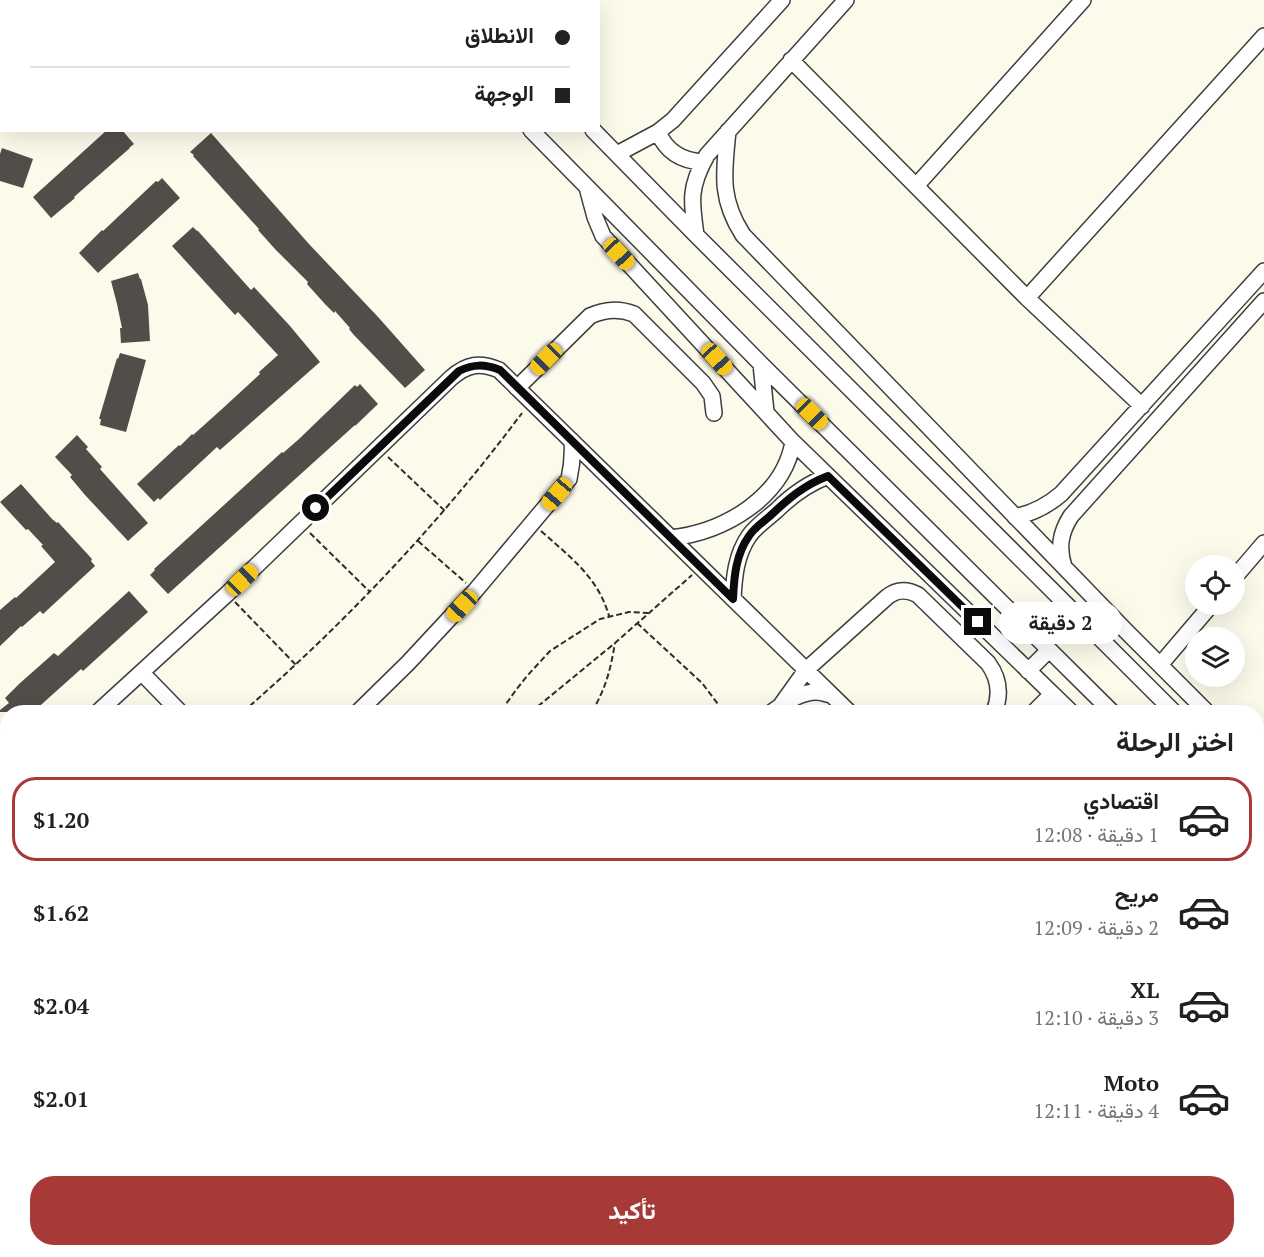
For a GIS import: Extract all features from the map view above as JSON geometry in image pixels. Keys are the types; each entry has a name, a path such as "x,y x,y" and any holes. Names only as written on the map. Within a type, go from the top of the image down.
{"street":[{"path":"617,154 658,132 673,120 782,0"},
{"path":"696,235 692,212 692,192 697,173 707,155 846,0"},
{"path":"916,186 1083,0"},
{"path":"1027,298 1264,36"},
{"path":"791,60 1027,298 1142,406"},
{"path":"728,131 724,171 725,195 732,216 743,235 1200,705"},
{"path":"533,132 761,364 1105,705"},
{"path":"596,132 696,235 1167,705"},
{"path":"658,132 672,152 686,160 703,162"},
{"path":"587,188 603,236 793,442 1064,705"},
{"path":"1016,517 1034,512 1053,502 1264,271"},
{"path":"1064,567 1061,556 1061,535 1071,516 1264,301"},
{"path":"517,388 590,316 604,310 619,309 634,314 703,382 712,396 714,413"},
{"path":"761,364 766,412"},
{"path":"106,705 227,594 451,378 468,366 479,365 500,370 842,705"},
{"path":"569,479 572,467 572,441"},
{"path":"671,538 691,536 713,528 733,519 754,504 781,475 787,464 793,442"},
{"path":"365,705 475,591 569,479 599,468"},
{"path":"781,475 797,492"},
{"path":"733,599 734,578 739,556 749,536 797,492 828,476"},
{"path":"733,519 749,536"},
{"path":"1245,565 1264,543"},
{"path":"780,705 806,670 887,597 896,591 906,590 918,595 988,663 995,675 999,690 996,705"},
{"path":"1160,665 1203,615"},
{"path":"1108,647 1125,630"},
{"path":"1028,671 1049,650"},
{"path":"142,674 173,705"},
{"path":"784,705 804,694 818,692 831,695"},
{"path":"1041,705 1052,694"}],"path":[{"path":"251,705 370,592 418,541 492,453 530,400"},
{"path":"378,447 445,511"},
{"path":"301,523 370,592"},
{"path":"532,523 587,573 605,601 609,616"},
{"path":"418,541 475,591"},
{"path":"540,705 701,568"},
{"path":"227,594 296,664"},
{"path":"506,705 526,676 550,651 592,623 609,616 629,612 648,614"},
{"path":"637,623 702,684 718,705"},
{"path":"596,705 609,674 615,643"}],"building":[{"path":"105,132 124,132 134,144 51,218 33,197"},
{"path":"211,133 425,370 405,388 353,334 335,311 334,313 324,303 307,284 308,282 275,249 193,156 190,152"},
{"path":"2,148 33,159 23,188 0,181"},
{"path":"162,178 180,198 98,273 79,253"},
{"path":"193,227 251,290 254,287 320,362 220,450 217,447 160,500 158,498 154,502 137,484 222,409 278,355 238,312 235,315 172,246"},
{"path":"138,273 148,305 150,341 121,343 120,328 122,328 111,281"},
{"path":"120,353 146,360 126,432 100,425 101,419 99,419"},
{"path":"360,384 378,404 168,594 150,575 154,569 299,439 355,385 357,387"},
{"path":"77,435 102,467 100,469 148,523 128,541 85,495 70,477 72,475 55,457"},
{"path":"21,484 92,559 95,566 43,614 40,611 0,646 0,610 55,562 41,546 43,545 0,502"},
{"path":"129,591 148,612 83,671 81,669 41,705 6,705 9,703 5,698 19,684 54,653 58,656"}],"route":[{"path":"316,508 459,371 468,366 489,366 500,370 733,599 734,578 739,556 749,536 797,492 828,476 978,622"}]}
